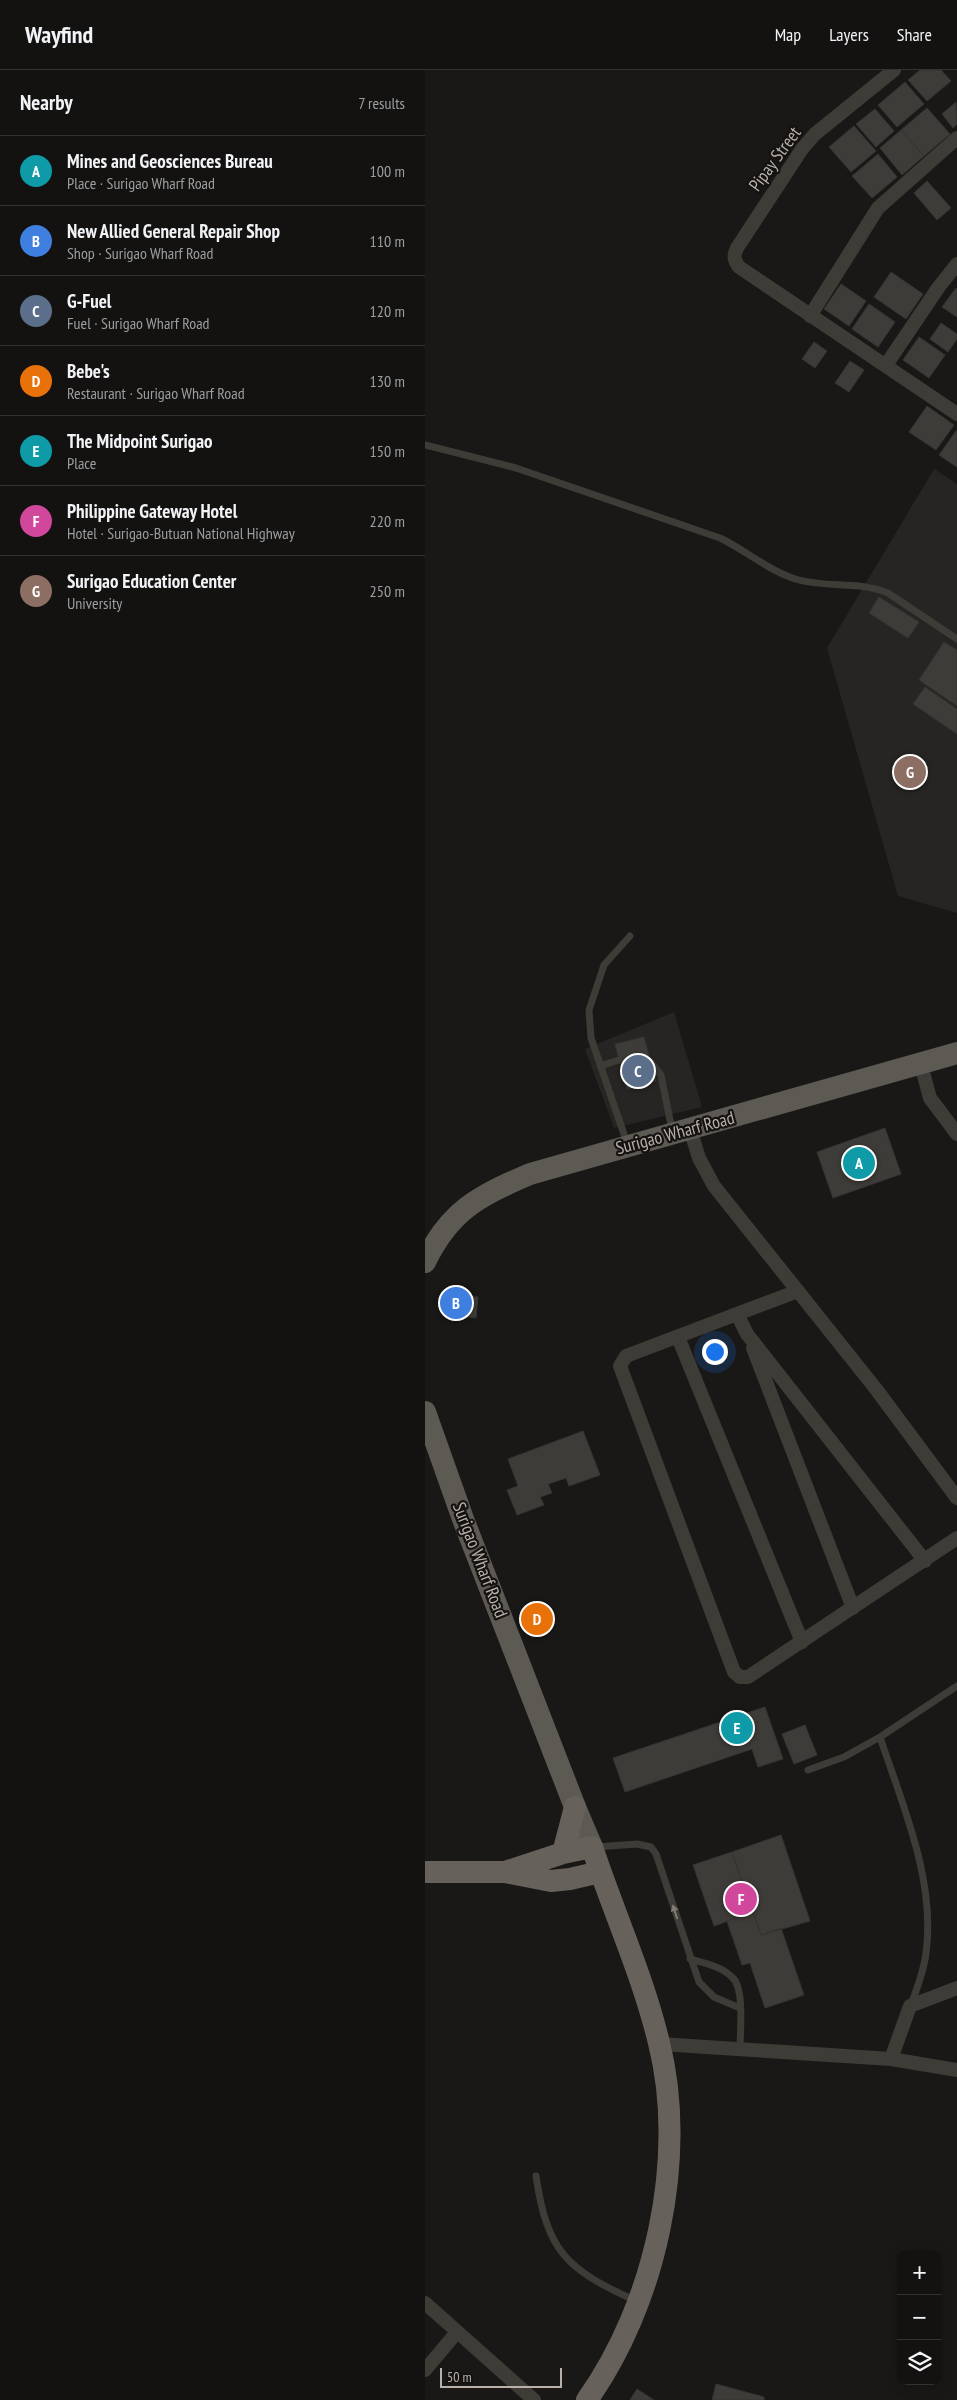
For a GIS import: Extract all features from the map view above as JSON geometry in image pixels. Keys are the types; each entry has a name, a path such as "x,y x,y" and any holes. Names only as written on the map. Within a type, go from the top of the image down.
{"highway":[{"path":"563,1853 575,1806"},
{"path":"505,1872 563,1853 592,1847 645,1992 660,2044 667,2078 667,2161 659,2232 639,2302 617,2351 590,2399"},
{"path":"429,1872 505,1872 551,1881 600,1872"},
{"path":"570,1879 615,1912"}],"main road":[{"name":"Surigao Wharf Road","path":"425,1262 446,1226 462,1210 479,1199 530,1174 921,1065 957,1053"},
{"name":"Surigao Wharf Road","path":"425,1412 463,1519 592,1847"}],"street":[{"name":"Pipay Street","path":"810,316 739,267 734,255 802,149 815,134 894,70"},
{"path":"957,138 878,208 810,316 957,414"},
{"path":"886,365 938,288 957,264"},
{"path":"921,1065 930,1098 957,1134"},
{"path":"682,1131 714,1186 798,1290 957,1498"},
{"path":"798,1290 626,1356 621,1362 620,1370 734,1672 740,1677 748,1677 957,1538"},
{"path":"737,1314 747,1334 853,1608"},
{"path":"747,1334 925,1561"},
{"path":"678,1337 802,1642"},
{"path":"891,2059 910,2006 957,1988"},
{"path":"660,2044 891,2059 957,2070"},
{"path":"425,2303 534,2400"},
{"path":"425,2370 457,2332"}],"lane":[{"path":"425,445 516,468 720,538 738,546 766,566 801,580 876,588 888,593 957,638"},
{"path":"628,1146 591,1038 589,1010 604,965 630,936"},
{"path":"601,1066 619,1060"},
{"path":"650,1061 661,1075 682,1131"},
{"path":"808,1770 844,1757 880,1737 957,1686"},
{"path":"880,1737 918,1853 925,1885 927,1953 910,2006"},
{"path":"592,1847 637,1844 651,1847 656,1854 690,1959 702,1988 714,1997 740,2008"},
{"path":"690,1959 720,1969 734,1978 738,1986 740,2008 740,2049"},
{"path":"536,2176 547,2226 559,2251 593,2280 639,2302"}],"shaded area":[{"path":"934,469 957,484 957,913 898,896 827,648"},
{"path":"674,1012 702,1107 614,1128 585,1049"}],"building":[{"path":"920,70 941,70 951,81 927,101 908,80"},
{"path":"905,82 924,104 897,127 878,105"},
{"path":"956,102 957,124 953,128 942,114"},
{"path":"927,108 950,134 924,156 901,130"},
{"path":"875,109 894,131 876,147 856,124"},
{"path":"854,126 876,151 851,172 829,147"},
{"path":"901,130 924,156 902,175 880,148"},
{"path":"878,154 897,177 872,198 852,176"},
{"path":"927,181 951,208 937,220 914,193"},
{"path":"891,272 923,294 906,319 874,297"},
{"path":"841,284 866,301 849,326 824,309"},
{"path":"957,289 957,317 942,307"},
{"path":"869,304 895,322 878,347 852,329"},
{"path":"941,323 957,334 957,339 948,352 930,339"},
{"path":"919,337 945,355 929,378 903,360"},
{"path":"814,342 827,351 815,368 802,359"},
{"path":"850,361 864,370 849,392 835,383"},
{"path":"927,406 954,425 936,450 909,432"},
{"path":"957,431 957,467 939,455"},
{"path":"879,597 919,622 908,638 869,613"},
{"path":"944,642 957,650 957,706 919,680"},
{"path":"925,687 957,709 957,734 913,704"},
{"path":"644,1037 656,1081 627,1089 615,1044"},
{"path":"885,1128 901,1174 833,1198 817,1152"},
{"path":"453,1295 478,1297 476,1318 451,1315"},
{"path":"583,1431 600,1475 569,1486 566,1478 548,1484 552,1493 540,1497 544,1505 517,1515 507,1490 518,1486 508,1459"},
{"path":"765,1707 783,1759 758,1767 752,1749 625,1792 613,1758"},
{"path":"805,1725 817,1755 794,1764 782,1734"},
{"path":"781,1835 810,1921 761,1935 732,1852"},
{"path":"732,1852 753,1912 714,1926 693,1865"},
{"path":"753,1912 761,1935 781,1928 804,1995 765,2008 750,1963 742,1965 727,1921"},
{"path":"716,2384 764,2397 764,2400 712,2400"},
{"path":"637,2389 654,2400 630,2400"}],"place":[{"name":"Surigao Education Center","path":"910,772"},
{"name":"G-Fuel","path":"638,1071"},
{"name":"Mines and Geosciences Bureau","path":"859,1163"},
{"name":"New Allied General Repair Shop","path":"456,1303"},
{"name":"Bebe's","path":"537,1619"},
{"name":"The Midpoint Surigao","path":"737,1728"},
{"name":"Philippine Gateway Hotel","path":"741,1899"}]}
